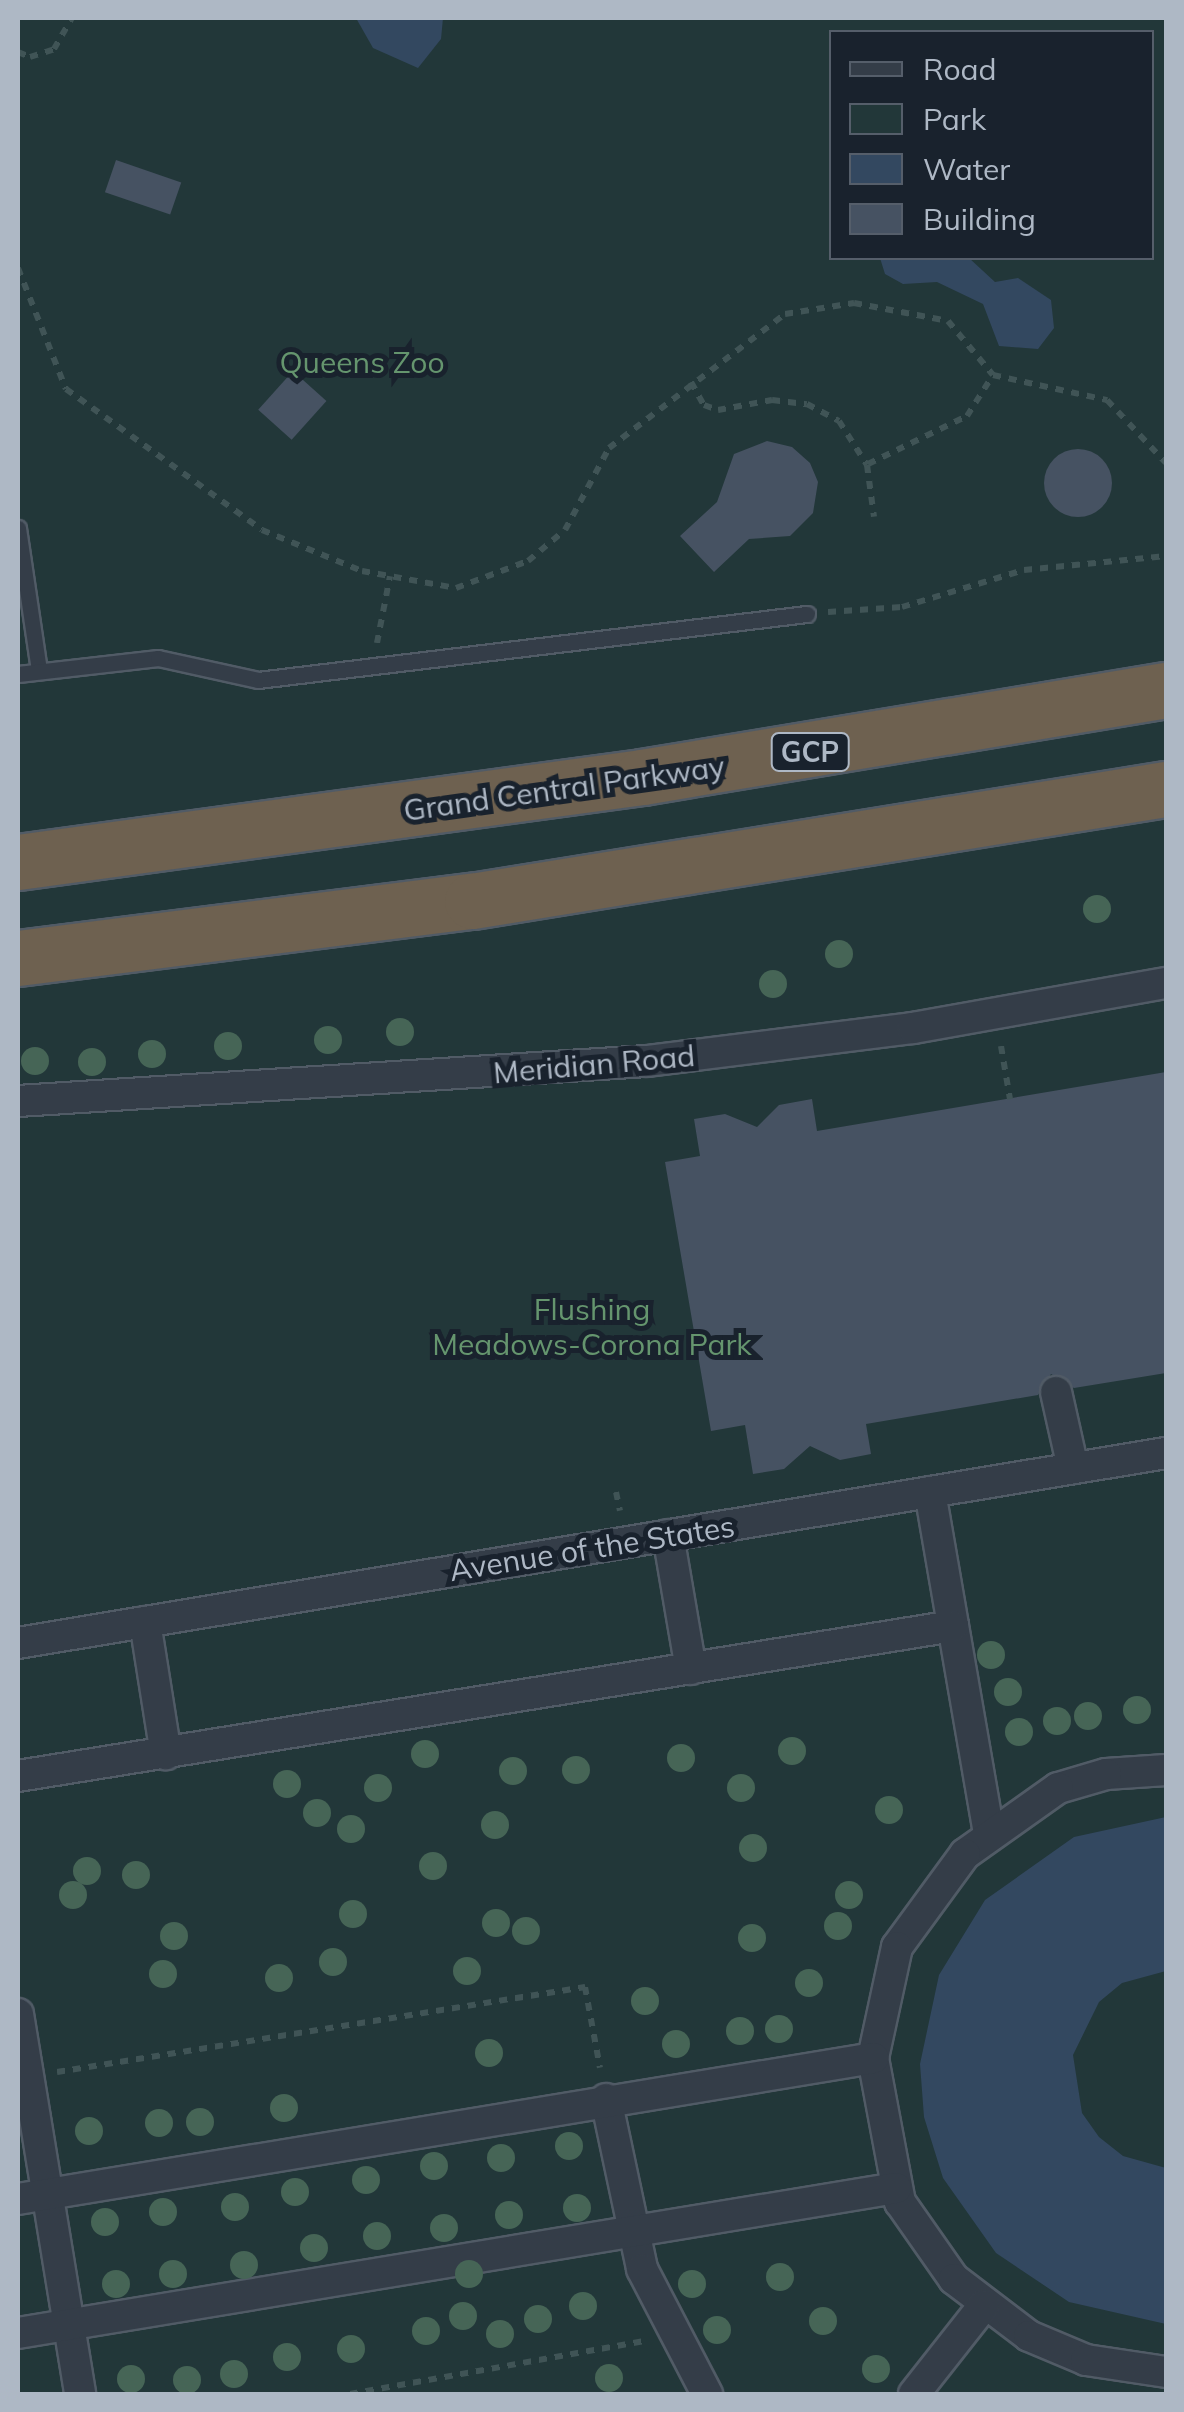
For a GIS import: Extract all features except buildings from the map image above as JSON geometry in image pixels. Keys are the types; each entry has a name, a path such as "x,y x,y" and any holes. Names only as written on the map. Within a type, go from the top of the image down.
{"highway":[{"name":"Grand Central Parkway","path":"18,862 452,806 1166,690"},
{"path":"18,988 472,901 1166,788"},
{"path":"18,826 452,806"},
{"path":"18,958 472,901"}],"street":[{"name":"Meridian Road","path":"18,1101 647,1061 996,1015 1166,983"},
{"path":"1056,1392 1073,1468"},
{"name":"Avenue of the States","path":"18,1643 1166,1453"},
{"path":"930,1492 989,1832"},
{"path":"668,1535 690,1670"},
{"path":"145,1622 166,1754"},
{"path":"18,1776 953,1626"},
{"path":"1166,1770 1106,1774 1058,1788 989,1832 896,1946 874,2058 896,2188 928,2249 984,2305 1029,2336 1110,2380 1166,2372"},
{"path":"18,2014 80,2394"},
{"path":"18,2199 606,2099 874,2058"},
{"path":"606,2099 630,2232 672,2336 707,2394"},
{"path":"18,2333 896,2188"},
{"path":"914,2394 984,2305"}],"lane":[{"path":"18,528 39,670"},
{"path":"18,674 158,658 258,680 807,614"}],"path":[{"path":"18,52 30,57 54,49 72,18"},
{"path":"18,268 66,389 262,530 390,576 456,588 528,561 566,530 609,448 691,381 785,314 854,303 948,321 992,375 1107,400 1166,463"},
{"path":"868,464 967,416 992,375"},
{"path":"691,381 704,405 718,410 772,400 807,404 839,421 868,464 874,517"},
{"path":"807,614 902,606 1024,570 1166,556"},
{"path":"373,664 390,576"},
{"path":"996,1015 1010,1099"},
{"path":"28,2077 585,1987 606,2099"},
{"path":"350,2394 672,2336"}],"green space":[{"name":"Flushing Meadows-Corona Park","path":"18,18 1166,18 1166,2394 18,2394"}],"water":[{"path":"356,18 443,18 441,39 418,68 373,48"},
{"path":"881,260 971,260 995,282 1018,278 1051,300 1054,328 1038,349 999,346 983,304 937,282 903,284 885,274"},
{"path":"1166,1817 1166,1971 1122,1983 1099,2002 1073,2055 1082,2113 1099,2137 1123,2156 1166,2168 1166,2324 1069,2302 996,2253 943,2178 924,2117 920,2064 939,1975 985,1900 1074,1837"}],"park label":[{"name":"Queens Zoo","path":"362,362"}]}
